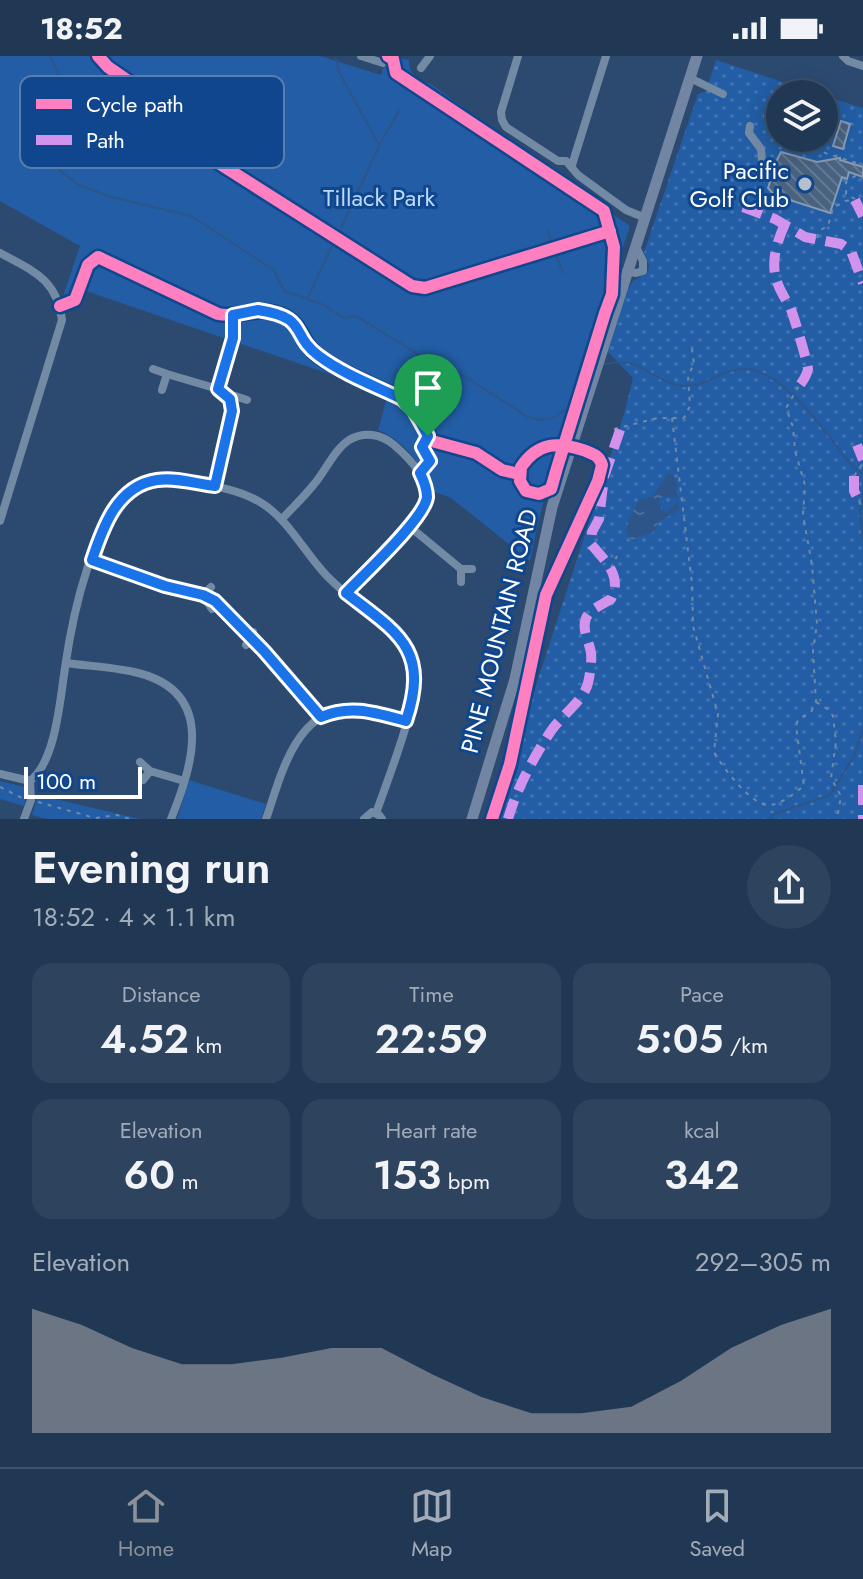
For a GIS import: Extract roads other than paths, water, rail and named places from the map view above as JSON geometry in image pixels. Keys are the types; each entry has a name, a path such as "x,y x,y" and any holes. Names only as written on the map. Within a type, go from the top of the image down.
{"main road":[{"name":"PINE MOUNTAIN ROAD","path":"472,819 509,700 547,526 563,471 697,56"}],"street":[{"path":"361,56 385,60"},
{"path":"421,68 430,56"},
{"path":"518,56 501,112 502,120 506,127 558,161 572,165"},
{"path":"606,56 572,165 573,171 626,210 643,217"},
{"path":"843,56 863,66"},
{"path":"690,78 723,94"},
{"path":"750,126 749,133 761,149 762,160"},
{"path":"0,253 34,271 48,283 60,306 62,320 0,521"},
{"path":"153,369 218,389 230,399 232,411 215,486"},
{"path":"162,390 167,374"},
{"path":"230,399 235,396 247,400"},
{"path":"282,519 315,483 342,445 363,434 375,435 396,447 420,473 426,485 424,506 346,593"},
{"path":"24,819 31,800 30,781 42,768 57,722 75,610 102,531 117,504 141,485 159,480 215,486 252,497 282,519 325,574 400,637 408,649 415,679 414,694 381,817 369,813 364,819"},
{"path":"409,526 461,569 472,569"},
{"path":"92,560 165,586 203,595 212,609"},
{"path":"461,569 461,582"},
{"path":"203,595 211,587"},
{"path":"250,639 321,717"},
{"path":"66,663 135,672 157,680 171,690 187,709 194,731 191,756 171,819"},
{"path":"266,819 298,741 321,717 345,709 364,710 406,721"},
{"path":"140,762 150,771 184,781"},
{"path":"143,780 150,771"},
{"path":"0,774 30,781"}],"water":[{"path":"668,474 676,480 678,499 663,496 659,500 662,511 667,512 678,501 676,512 658,522 651,533 633,540 629,538 626,528 638,500 652,497"}],"waterway":[{"path":"50,56 58,76"},
{"path":"336,59 339,72 378,143"},
{"path":"337,237 381,142 399,111"},
{"path":"57,168 79,185 108,196 191,216 274,270 284,291 324,305 344,318 356,316 439,367 466,377 526,416 540,420 553,418 568,408 585,386"},
{"path":"548,231 552,245"},
{"path":"307,299 334,242"},
{"path":"555,252 563,273"},
{"path":"605,364 630,363 669,382 686,386 737,369 760,372 790,392 852,466 863,474"},
{"path":"863,495 860,513 863,539"},
{"path":"770,819 772,815 830,795 854,756 863,730"}],"place":[{"name":"Pacific Golf Club","path":"805,184"}],"park label":[{"name":"Tillack Park","path":"379,197"}]}
